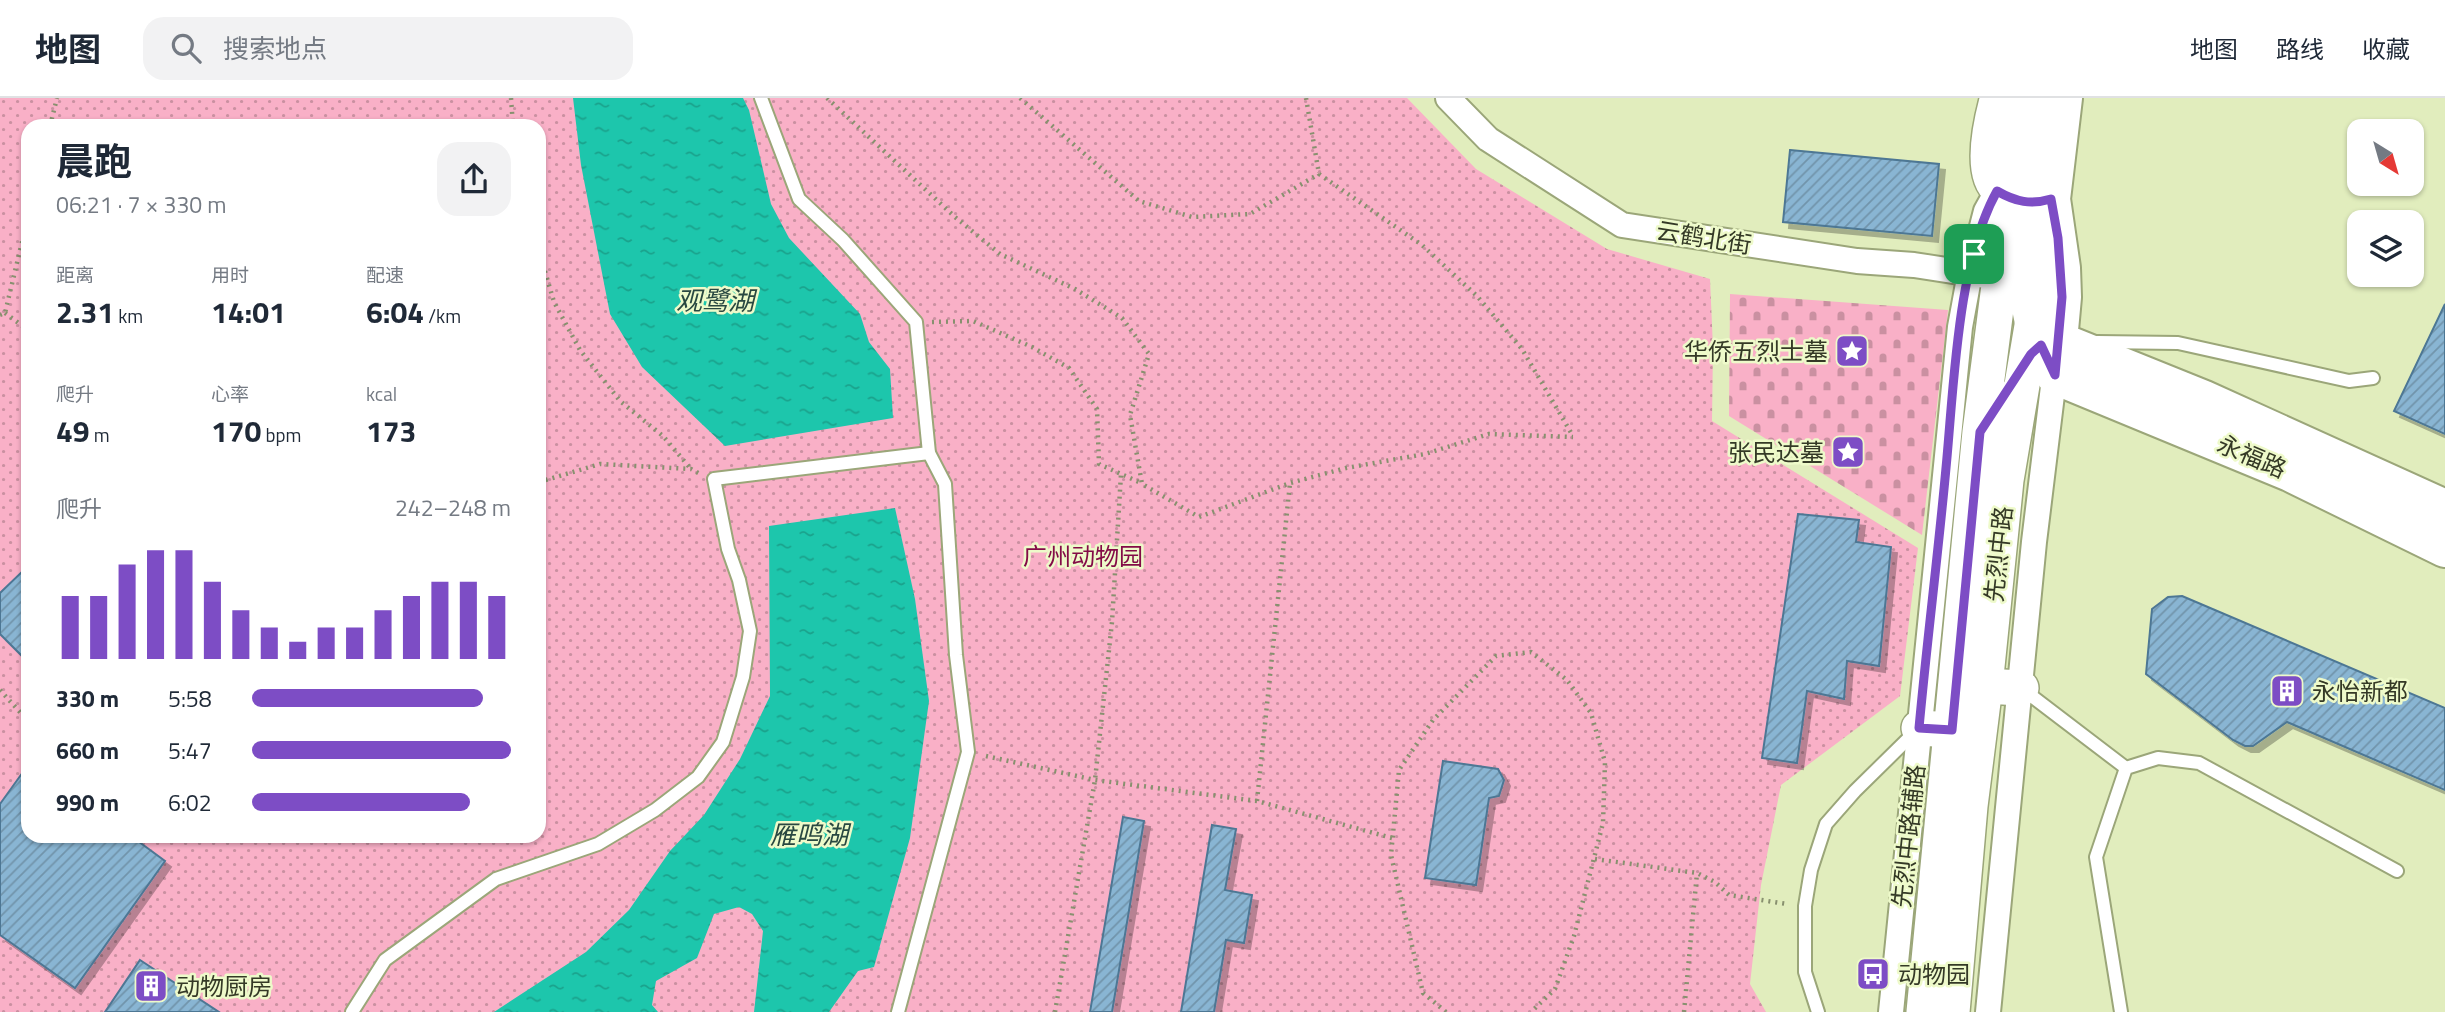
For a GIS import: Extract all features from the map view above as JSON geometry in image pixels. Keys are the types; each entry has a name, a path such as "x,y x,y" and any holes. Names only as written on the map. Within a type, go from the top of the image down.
{"main road":[{"name":"先烈中路","path":"2017,98 2019,192"},
{"path":"1980,432 2043,349 2028,276 2019,192 2032,98"},
{"name":"先烈中路","path":"1924,1012 1935,729 1980,432 1985,276 2019,192 2063,98"},
{"name":"先烈中路","path":"1952,1012 1970,806 2006,480 2043,349"},
{"name":"永福路","path":"2043,349 2202,399 2445,509"},
{"name":"永福路","path":"2043,349 2445,548"},
{"path":"1985,686 2021,688"}],"street":[{"name":"云鹤北街","path":"1448,98 1488,139 1622,225 1857,261 1914,265 1985,276"},
{"path":"1994,98 1985,162 1987,176 2019,192"},
{"name":"先烈中路辅路","path":"1891,1012 1935,729 1960,327 1985,276"},
{"path":"1988,1012 2034,542 2043,349"}],"lane":[{"path":"761,98 799,199 843,240 916,322 929,453 945,484 956,655 968,752 898,1012"},
{"path":"2043,349 2178,343 2348,381 2373,378"},
{"path":"352,1012 385,960 496,878 598,844 655,810 698,777 723,742 743,677 750,631 739,580 728,549 714,479 929,453"},
{"path":"2021,688 2126,768"},
{"path":"1818,1012 1805,972 1805,906 1811,870 1826,824 1855,791 1935,729"},
{"path":"2126,768 2158,758 2199,763 2397,871"},
{"path":"2121,1012 2096,857 2126,768"}],"path":[{"path":"52,119 57,98"},
{"path":"511,98 512,119"},
{"path":"827,98 955,217 1000,254 1074,289 1122,318 1149,354 1130,415 1142,484"},
{"path":"1020,98 1139,201 1192,217 1250,214 1320,174"},
{"path":"916,322 973,321 1032,346 1069,368 1097,409 1098,464 1142,484 1199,517 1290,483 1346,468 1425,454 1489,434 1573,437 1522,349 1477,296 1422,245 1320,174 1306,98"},
{"path":"21,243 2,314 21,326"},
{"path":"546,275 554,302 580,350 620,401 663,436 691,470"},
{"path":"546,480 600,464 691,470 714,479"},
{"path":"1055,1012 1095,780 1112,622 1121,474"},
{"path":"1257,801 1290,483"},
{"path":"1446,1012 1423,993 1391,855 1399,770 1433,720 1496,656 1531,652 1567,680 1591,713 1605,762 1603,823 1574,936 1555,989 1531,1012"},
{"path":"0,690 21,714"},
{"path":"968,752 1095,780 1257,801 1392,838"},
{"path":"1595,859 1697,873 1716,882 1729,895 1805,906"},
{"path":"1684,1012 1697,873"}],"green space":[{"name":"广州动物园","path":"0,98 1407,98 1476,169 1607,249 1710,279 1712,421 1918,548 1900,696 1781,785 1761,885 1750,984 1766,1012 0,1012"},
{"path":"1730,294 1948,310 1922,535 1729,416"}],"water":[{"name":"观鹭湖","path":"573,98 743,98 749,110 771,204 789,238 860,314 869,342 890,369 893,418 725,446 642,367 610,314 581,165"},
{"name":"雁鸣湖","path":"895,508 915,599 929,701 910,838 874,967 858,971 829,1012 754,1012 763,931 752,914 739,907 714,914 697,958 656,981 652,1005 658,1012 494,1012 586,952 629,910 670,851 704,815 740,759 770,696 769,526"}],"building":[{"path":"1790,150 1939,164 1932,236 1783,222"},
{"path":"2445,304 2445,434 2394,411"},
{"path":"1798,514 1859,520 1856,542 1891,547 1879,666 1847,661 1844,699 1807,691 1797,763 1762,758"},
{"path":"21,573 21,655 0,634 0,593"},
{"name":"永怡新都","path":"2182,596 2445,708 2445,790 2287,722 2253,746 2245,746 2233,740 2146,674 2152,609 2168,597"},
{"path":"1443,761 1498,769 1504,780 1499,796 1489,798 1476,885 1425,878"},
{"path":"21,775 21,843 141,843 165,861 75,988 0,935 0,804"},
{"path":"1123,817 1144,821 1112,1012 1090,1012"},
{"path":"1212,825 1236,829 1225,890 1252,895 1244,943 1226,940 1214,1012 1181,1012"},
{"name":"动物厨房","path":"140,960 219,1012 105,1012"}],"place":[{"name":"华侨五烈士墓","path":"1852,351"},
{"name":"张民达墓","path":"1848,452"},
{"name":"永怡新都","path":"2287,691"},
{"name":"动物园","path":"1873,974"},
{"name":"动物厨房","path":"151,986"}],"route":[{"path":"1997,191 2025,203 2036,204 2051,199 2058,238 2062,297 2055,375 2041,345 2031,354 1980,432 1952,730 1919,728 1960,327 1974,254 1986,211 1997,191"}]}
